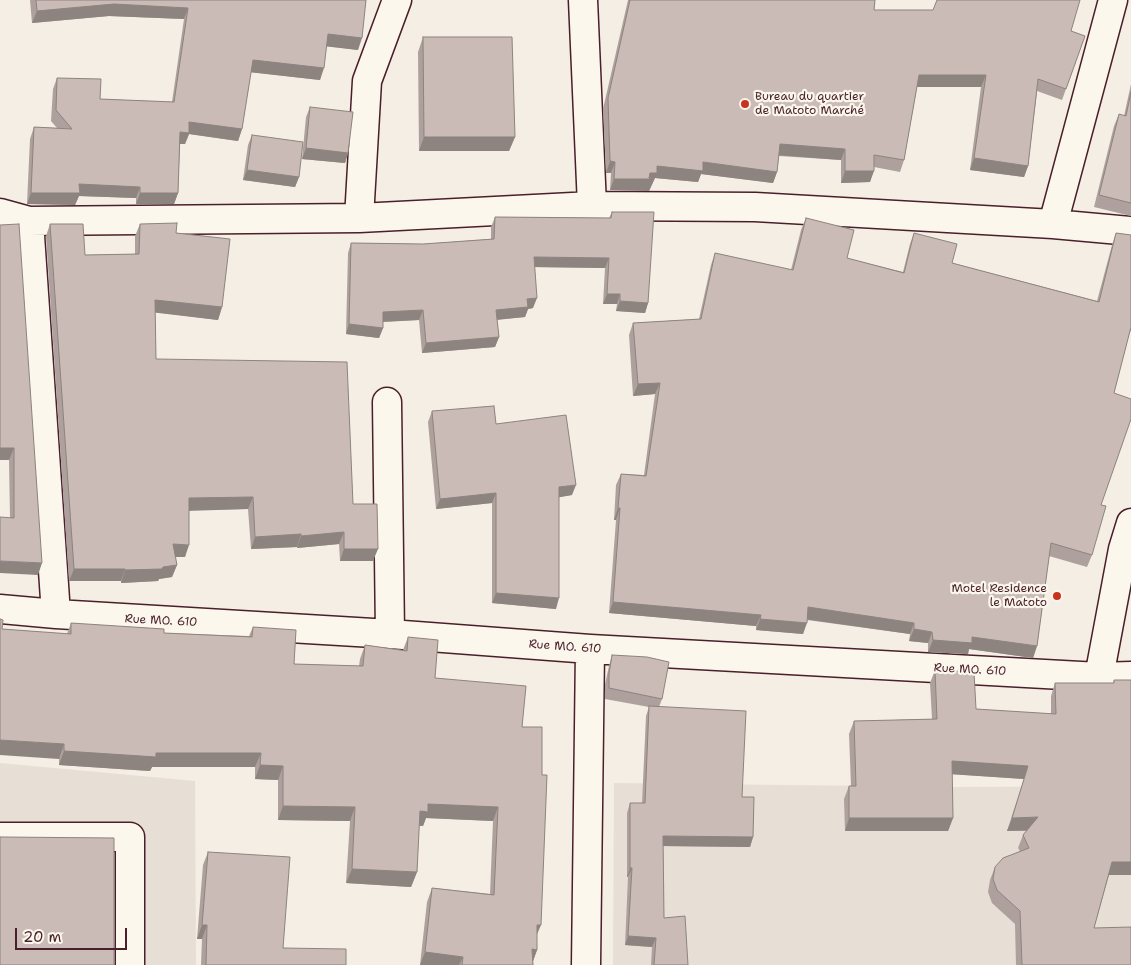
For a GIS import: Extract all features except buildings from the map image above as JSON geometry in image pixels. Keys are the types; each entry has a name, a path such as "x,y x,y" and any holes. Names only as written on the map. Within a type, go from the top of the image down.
{"street":[{"path":"359,218 367,81 397,0"},
{"path":"583,0 592,206"},
{"path":"1053,224 1113,0"},
{"path":"0,213 29,221 359,218 592,206 755,207 1053,224 1131,231"},
{"path":"29,221 56,614"},
{"path":"387,402 390,634"},
{"path":"1099,677 1123,549 1131,524"},
{"name":"Rue MO. 610","path":"0,609 590,648 1099,677 1131,676"},
{"path":"586,965 590,648"},
{"path":"0,837 130,837 130,965"}],"shaded area":[{"path":"0,763 195,781 196,965 0,965"},
{"path":"614,783 957,787 1131,786 1131,965 613,965"}],"place":[{"name":"Bureau du quartier de Matoto Marché","path":"745,104"},
{"name":"Motel Residence le Matoto","path":"1057,596"}]}
